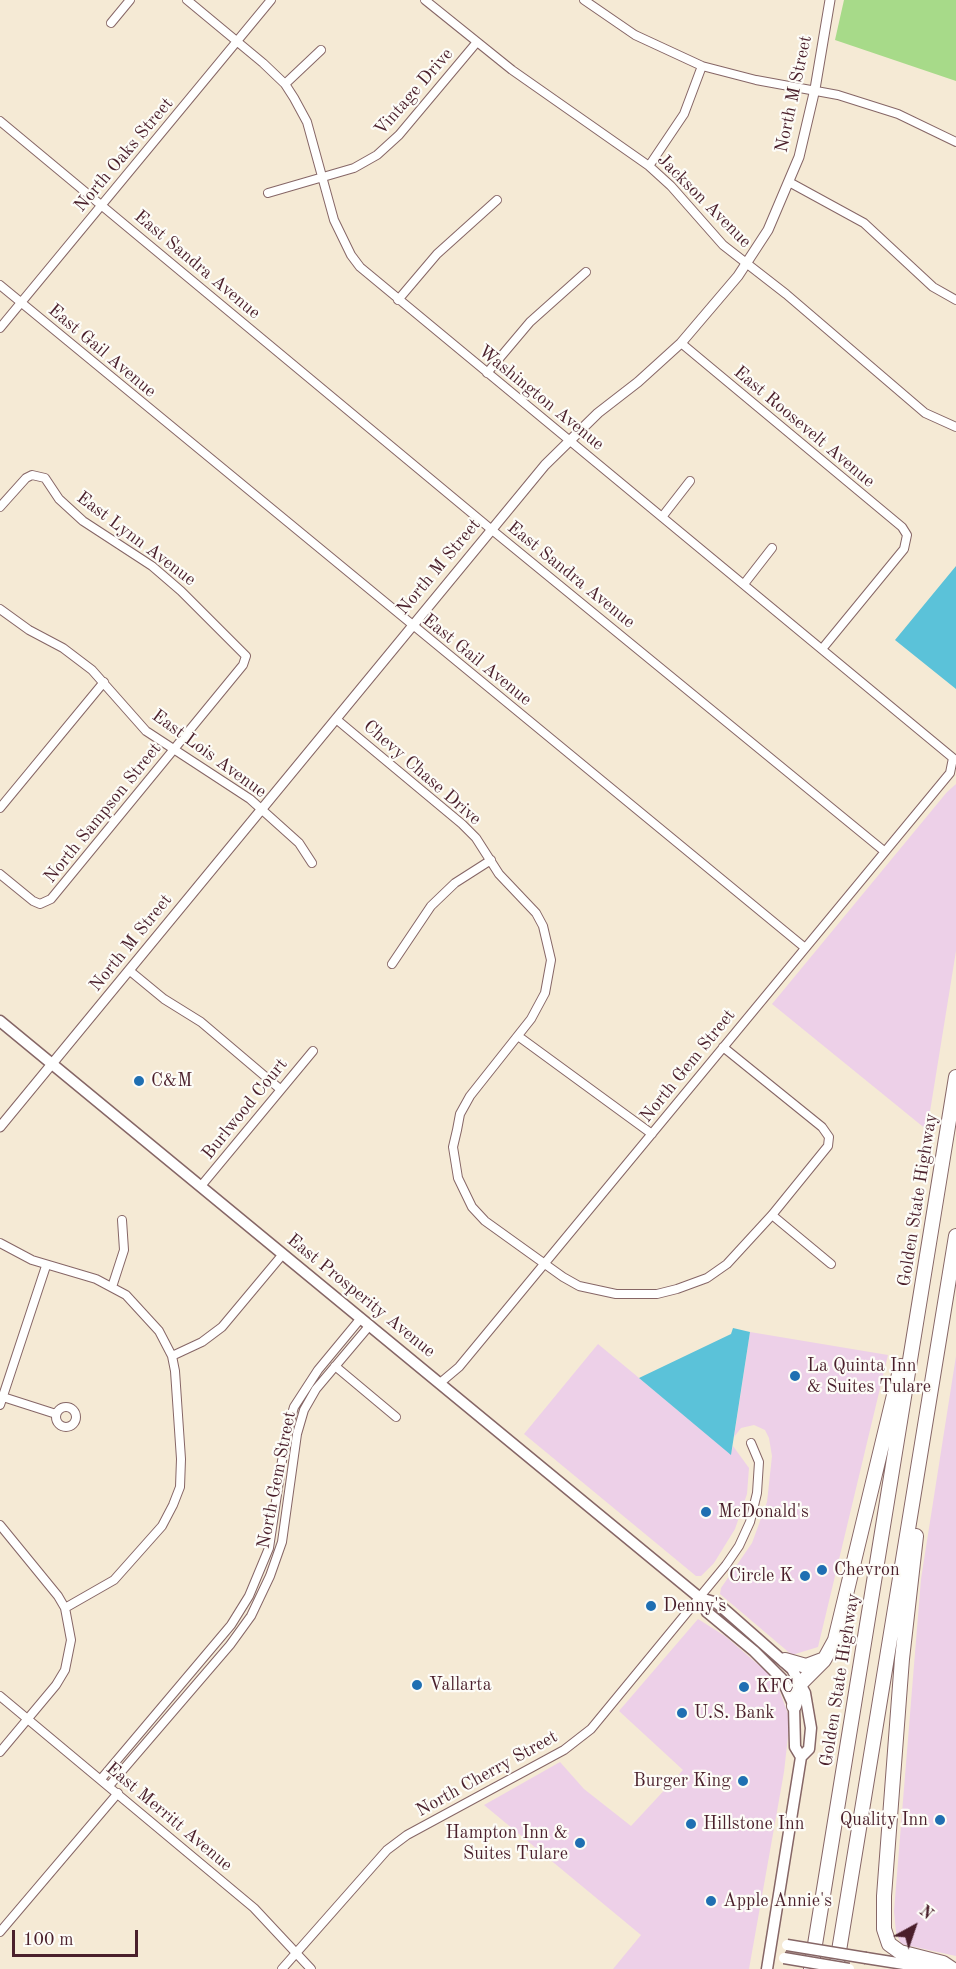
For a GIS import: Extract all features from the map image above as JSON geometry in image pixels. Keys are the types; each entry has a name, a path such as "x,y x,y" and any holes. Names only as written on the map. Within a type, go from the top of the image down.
{"highway":[{"name":"Golden State Highway","path":"811,1969 956,1077"},
{"path":"836,1969 956,1236"},
{"path":"794,1706 801,1683 824,1660 838,1630 904,1352 918,1312"},
{"path":"917,1478 919,1506 902,1659 884,1896 884,1929 889,1944 900,1952 943,1963 952,1969"},
{"path":"785,1660 806,1666 824,1660"}],"main road":[{"name":"East Prosperity Avenue","path":"0,1021 700,1598 717,1603 785,1660 801,1683 808,1703 811,1728 809,1749 801,1756"},
{"name":"East Prosperity Avenue","path":"700,1598 707,1612 777,1673 786,1686 794,1706"},
{"path":"767,1969 801,1756 795,1747 794,1706"},
{"path":"770,1948 787,1945 935,1969"},
{"path":"770,1948 784,1958 849,1969"}],"street":[{"path":"111,23 130,0"},
{"name":"Washington Avenue","path":"187,0 285,84 307,122 334,220 351,255 360,267 949,754 953,764"},
{"name":"North Oaks Street","path":"0,328 271,0"},
{"name":"Jackson Avenue","path":"425,0 527,81 649,166 671,186 723,245 793,300 925,412 956,427"},
{"path":"584,0 634,35 702,66 756,80 815,89 877,106 956,142"},
{"name":"North M Street","path":"0,1127 492,530 570,440 681,343 704,319 747,264 768,230 789,182 804,138 830,0"},
{"name":"Vintage Drive","path":"268,193 354,168 388,146 477,42"},
{"path":"285,84 321,50"},
{"path":"649,166 684,114 702,66"},
{"name":"East Sandra Avenue","path":"0,121 492,530 884,851"},
{"path":"789,182 864,223 933,287 956,300"},
{"path":"398,300 437,254 497,200"},
{"path":"487,373 530,322 586,272"},
{"name":"East Gail Avenue","path":"0,285 411,626 804,947"},
{"name":"East Roosevelt Avenue","path":"681,343 902,527 907,535 904,549 822,649"},
{"name":"East Lynn Avenue","path":"0,507 18,485 32,475 45,478 52,490 83,521 152,566 181,591 246,656"},
{"path":"662,517 690,481"},
{"path":"744,584 772,548"},
{"name":"East Lois Avenue","path":"0,609 29,630 63,648 104,682 146,730 173,751 221,777 262,810 299,843 312,863"},
{"name":"North Sampson Street","path":"0,874 33,901 46,903 173,751 243,664 246,656"},
{"path":"0,808 104,682"},
{"name":"Chevy Chase Drive","path":"336,719 462,824 491,860 499,874 536,913 543,926 551,960 546,993 519,1036 470,1096 460,1114 453,1147 455,1163 464,1192 485,1221 563,1277 596,1290 616,1294 657,1294 707,1278 727,1264 772,1215 828,1146 829,1137 822,1127 723,1047"},
{"name":"North Gem Street","path":"440,1383 459,1367 950,772 953,764"},
{"path":"392,964 431,906 455,883 491,860"},
{"path":"130,971 164,999 201,1022 280,1089"},
{"path":"519,1036 652,1134"},
{"name":"Burlwood Court","path":"201,1186 313,1051"},
{"path":"772,1215 831,1264"},
{"path":"112,1287 124,1250 122,1221"},
{"path":"0,1242 46,1266 96,1279 126,1295 149,1317 172,1356 181,1459 180,1487 173,1505 162,1526 114,1580 65,1608"},
{"path":"172,1356 202,1342 222,1327 283,1254"},
{"path":"46,1266 1,1401 56,1414"},
{"name":"North Gem Street","path":"109,1786 230,1645 256,1607 282,1542 300,1421 316,1389 335,1366 365,1321"},
{"name":"North Gem Street","path":"101,1779 226,1631 249,1596 269,1548 286,1434 294,1407 313,1377 365,1321"},
{"path":"335,1366 396,1417"},
{"name":"North Cherry Street","path":"282,1969 366,1872 396,1843 579,1739 605,1713 726,1565 750,1522 757,1493 759,1462 751,1443"},
{"path":"0,1525 65,1608 71,1640 65,1670 56,1685 0,1752"},
{"name":"East Merritt Avenue","path":"0,1696 254,1908 311,1969"},
{"path":"0,1932 118,1793"}],"shaded area":[{"path":"956,784 956,951 927,1130 772,1004"},
{"path":"750,1332 888,1355 818,1647 792,1655 720,1594 721,1588 752,1543 767,1502 772,1456 765,1430 754,1425 741,1428 734,1437"},
{"path":"598,1344 731,1454 733,1446 749,1468 747,1494 735,1529 714,1563 701,1576 696,1576 524,1434"},
{"path":"956,1356 956,1956 901,1944 896,1932 894,1911 921,1579"},
{"path":"698,1619 725,1636 775,1679 790,1719 784,1772 749,1969 613,1969 641,1935 484,1805 560,1762 584,1789 631,1826 683,1770 619,1711"}],"green space":[{"path":"844,0 956,0 956,81 835,40"}],"water":[{"path":"956,566 956,689 895,640"},
{"path":"733,1328 750,1332 731,1455 639,1378 731,1334"}],"place":[{"name":"C&M","path":"139,1081"},
{"name":"La Quinta Inn & Suites Tulare","path":"795,1376"},
{"name":"McDonald's","path":"706,1512"},
{"name":"Chevron","path":"822,1570"},
{"name":"Circle K","path":"805,1576"},
{"name":"Denny's","path":"651,1606"},
{"name":"Vallarta","path":"417,1685"},
{"name":"KFC","path":"744,1687"},
{"name":"U.S. Bank","path":"682,1713"},
{"name":"Burger King","path":"743,1781"},
{"name":"Quality Inn","path":"940,1820"},
{"name":"Hillstone Inn","path":"691,1824"},
{"name":"Hampton Inn & Suites Tulare","path":"580,1843"},
{"name":"Apple Annie's","path":"711,1901"}]}
